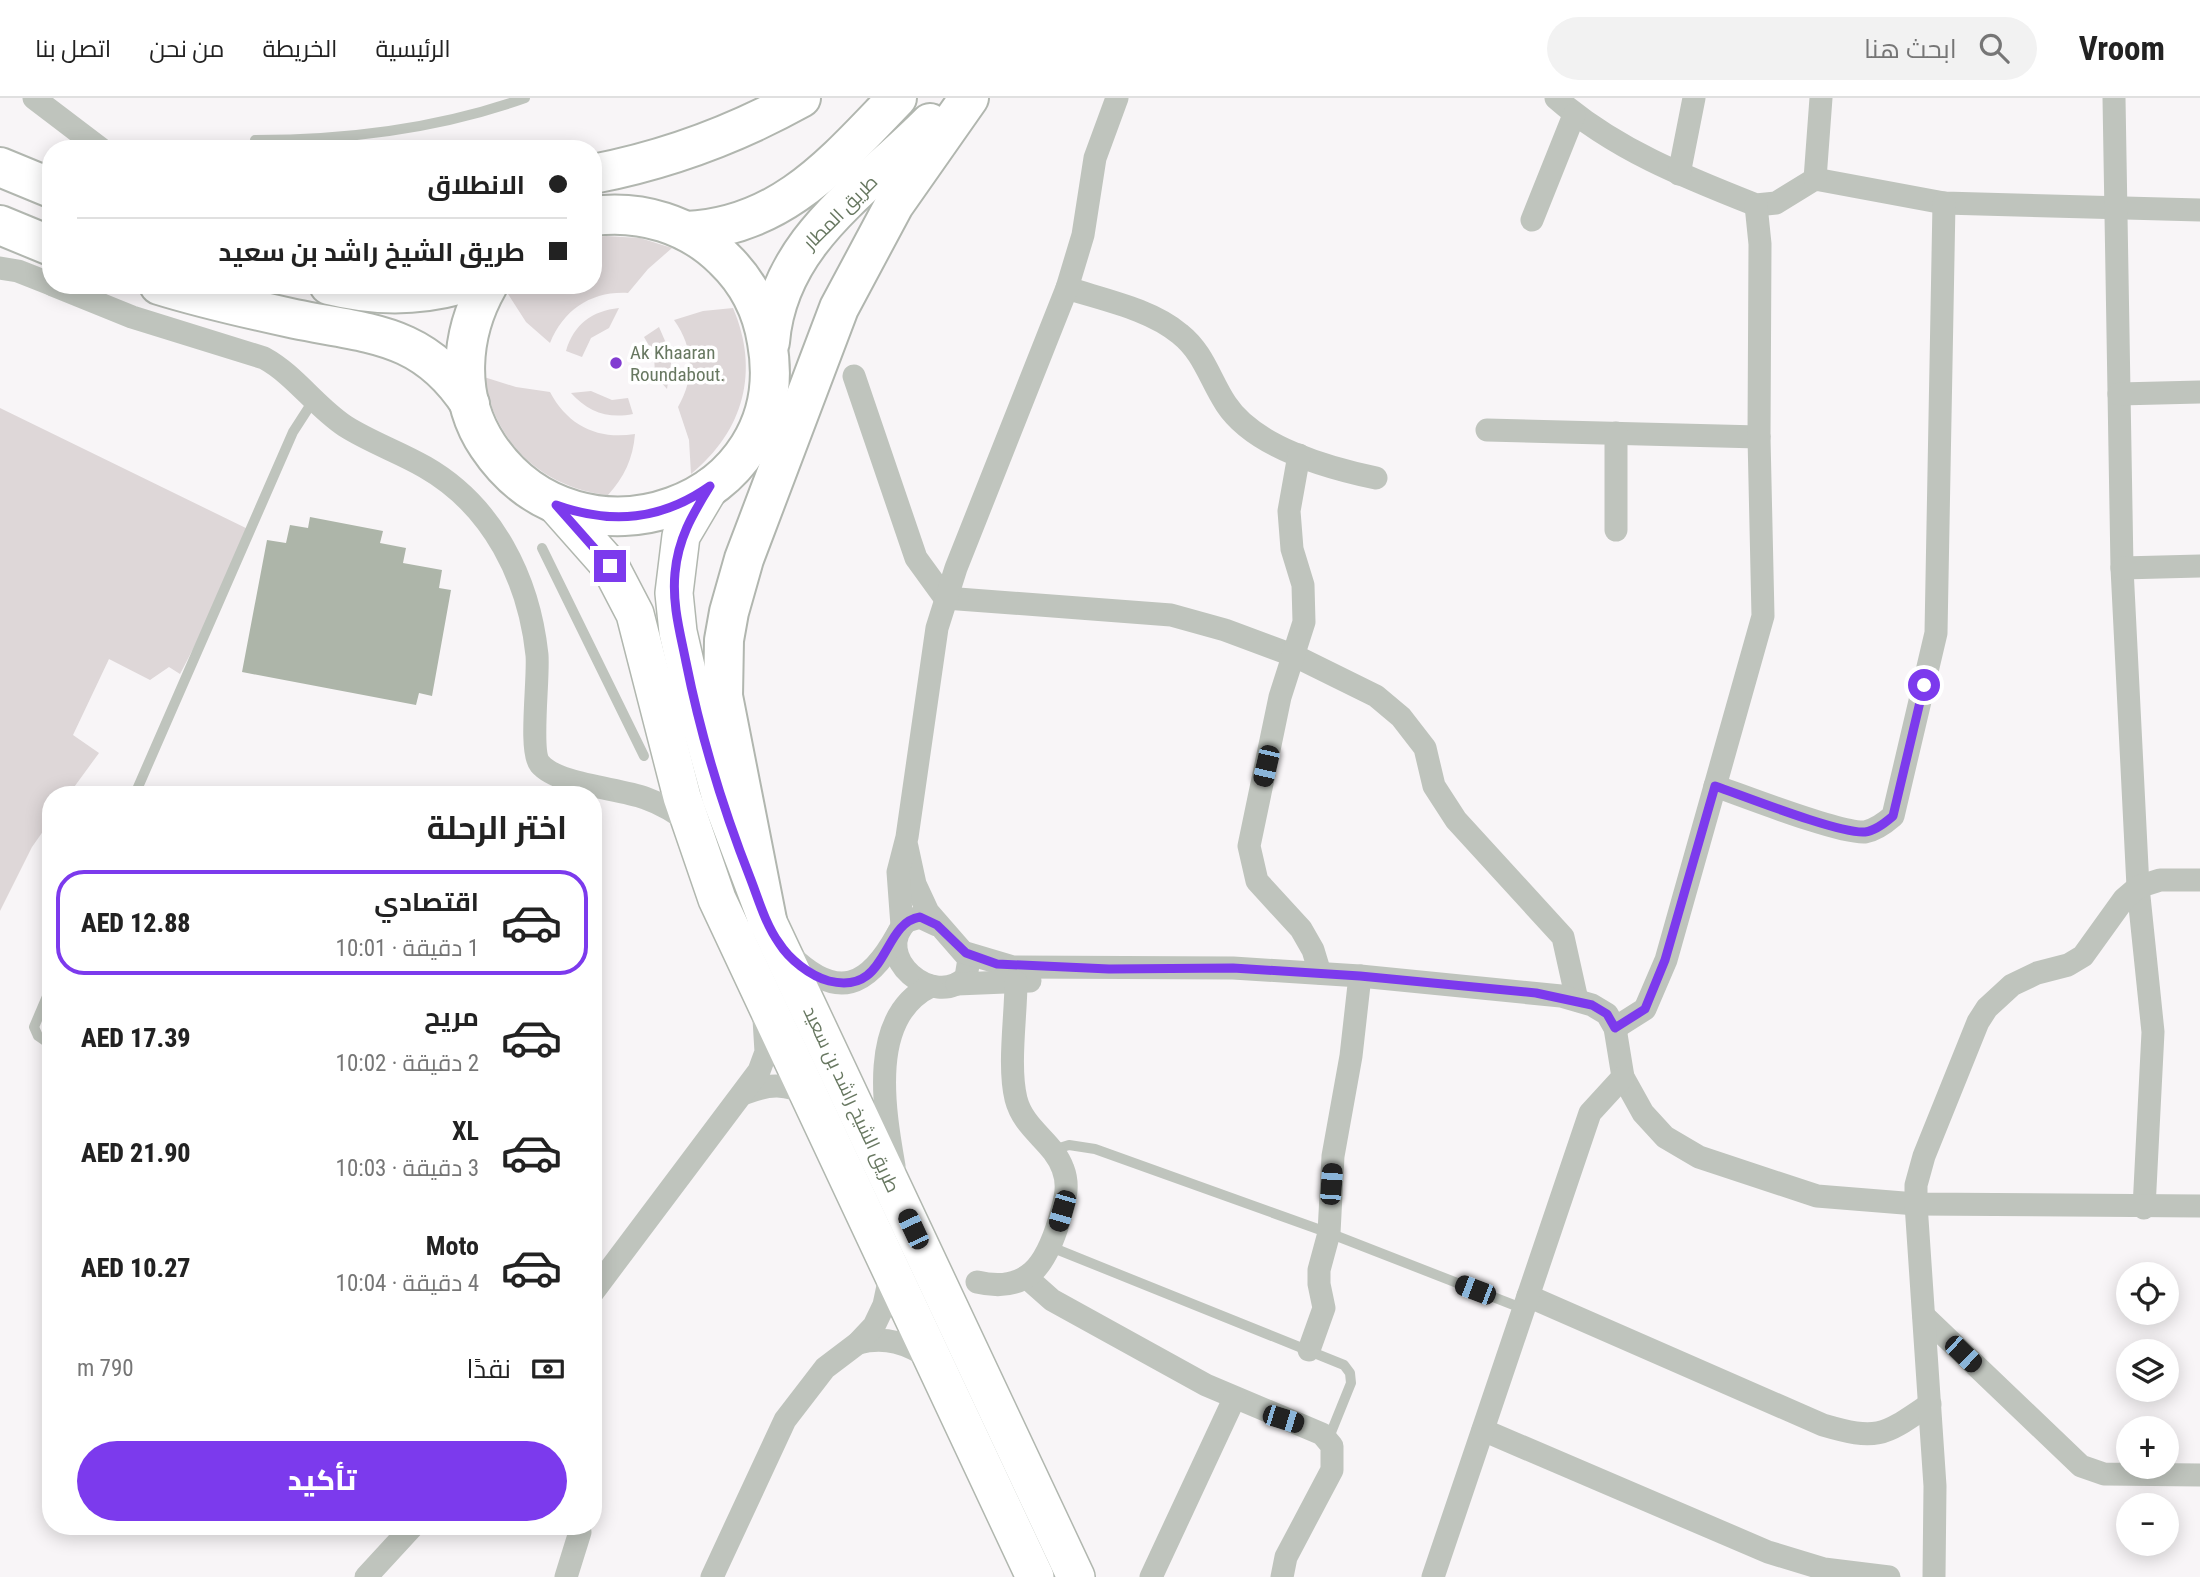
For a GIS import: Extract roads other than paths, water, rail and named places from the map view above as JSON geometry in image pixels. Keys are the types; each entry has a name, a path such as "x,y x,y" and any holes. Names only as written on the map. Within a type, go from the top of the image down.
{"highway":[{"path":"602,172 695,146 752,123 801,98"},
{"name":"طريق المطار","path":"686,231 739,224 776,208 809,185 897,98"},
{"name":"طريق المطار","path":"769,351 778,297 793,264 807,242 955,98"},
{"path":"773,932 723,696 724,649 729,612 744,559 839,309 894,205 970,98"},
{"path":"0,152 42,165"},
{"path":"0,167 42,184"},
{"path":"484,294 474,314 465,350 470,404 476,423 495,457 522,485 556,505 596,516 636,517 675,507 710,486 738,460 757,426 768,390 769,351 760,314 743,280 718,252 686,231 629,215 602,216"},
{"path":"0,225 42,242"},
{"path":"191,294 245,309 362,330 395,339 439,366 470,404"},
{"path":"378,294 404,294"}],"main road":[{"name":"طريق الشيخ راشد بن سعيد","path":"710,486 681,536 675,574 675,612 713,772 773,932 1076,1577"},
{"name":"طريق الشيخ راشد بن سعيد","path":"556,505 591,541 620,581 641,632 644,716 658,756 691,824 717,899 1035,1577"}],"street":[{"path":"34,98 89,140"},
{"path":"931,986 914,979 902,968 897,954 900,929 898,872 906,837 932,660 945,598 1067,288 1083,235 1095,158 1116,98"},
{"path":"1556,98 1574,115 1637,154 1756,205 1776,203 1815,179 1944,203 2116,210 2200,210"},
{"path":"1679,174 1694,98"},
{"path":"1815,179 1821,98"},
{"path":"2114,98 2122,568 2138,887 2153,1032 2144,1208"},
{"path":"1532,220 1574,115"},
{"path":"1715,786 1835,827 1865,832 1883,825 1893,816 1936,633 1944,203"},
{"path":"1615,1028 1645,1009 1665,960 1763,616 1759,436 1760,244 1756,205"},
{"path":"0,268 18,271 42,281"},
{"path":"1067,288 1153,317 1174,329 1202,358 1222,398 1238,419 1258,433 1299,455 1376,478"},
{"path":"74,294 132,317 264,358 288,375 313,401 366,438 427,468 481,512 508,554 533,630 538,684 533,745 537,760 555,775 601,786"},
{"path":"854,376 916,558 945,598 1171,615 1225,630 1295,656 1376,696 1401,717 1425,748 1434,786 1457,820 1563,937 1577,1000"},
{"path":"2119,394 2200,392"},
{"path":"1487,430 1759,436"},
{"path":"1616,433 1616,530"},
{"path":"1299,455 1290,492 1289,520 1306,604 1295,656 1275,719 1250,834 1250,858 1264,892 1308,939 1320,974"},
{"path":"2122,568 2200,566"},
{"path":"626,792 655,782 658,756"},
{"path":"602,786 661,804 691,824"},
{"path":"906,837 915,884 937,925 966,953 1013,967 1202,967 1360,976 1577,1000 1607,1014 1615,1028 1623,1077 1650,1121 1665,1137 1699,1157 1817,1196 1916,1204 2144,1208 2200,1206"},
{"path":"1934,1577 1936,1486 1916,1204 1916,1185 1924,1156 1978,1022 1999,996 2024,978 2068,965 2083,956 2124,899 2138,887 2160,880 2200,880"},
{"path":"773,932 817,977 848,982 876,969 900,929 920,917 937,925"},
{"path":"957,984 969,971 966,953"},
{"path":"902,1206 887,1126 886,1070 899,1014 911,997 931,986 1017,982 1109,969"},
{"path":"1309,1350 1324,1314 1319,1270 1329,1233 1333,1156 1351,1056 1360,976"},
{"path":"977,1282 1007,1284 1026,1277 1041,1264 1051,1247 1067,1190 1063,1169 1052,1151 1026,1123 1016,1099 1017,982"},
{"path":"602,1280 759,1071 766,1052 762,993"},
{"path":"1433,1577 1590,1113 1623,1077"},
{"path":"743,1094 773,1085 793,1087 811,1097"},
{"path":"712,1577 785,1420 818,1375 858,1343 880,1316 892,1269"},
{"path":"1026,1277 1052,1300 1234,1399 1308,1426 1328,1440 1334,1454 1332,1470 1286,1557 1282,1577"},
{"path":"1526,1302 1823,1424 1856,1434 1872,1436 1891,1431 1930,1404"},
{"path":"1924,1316 2081,1466 2104,1474 2200,1475"},
{"path":"858,1343 879,1339 900,1342 935,1361"},
{"path":"1153,1576 1234,1399"},
{"path":"1483,1430 1768,1552 1824,1569 1889,1577"},
{"path":"366,1577 405,1535"},
{"path":"566,1577 579,1535"}],"lane":[{"path":"256,140 340,138 383,133 466,116 525,98"},
{"path":"138,786 293,432 313,401"},
{"path":"542,548 644,716"},
{"path":"42,1008 34,1027 42,1039"},
{"path":"1052,1151 1069,1145 1095,1149 1526,1302"},
{"path":"1051,1247 1344,1365 1351,1377 1328,1440"}],"place":[{"name":"Ak Khaaran Roundabout.","path":"616,363"}]}
